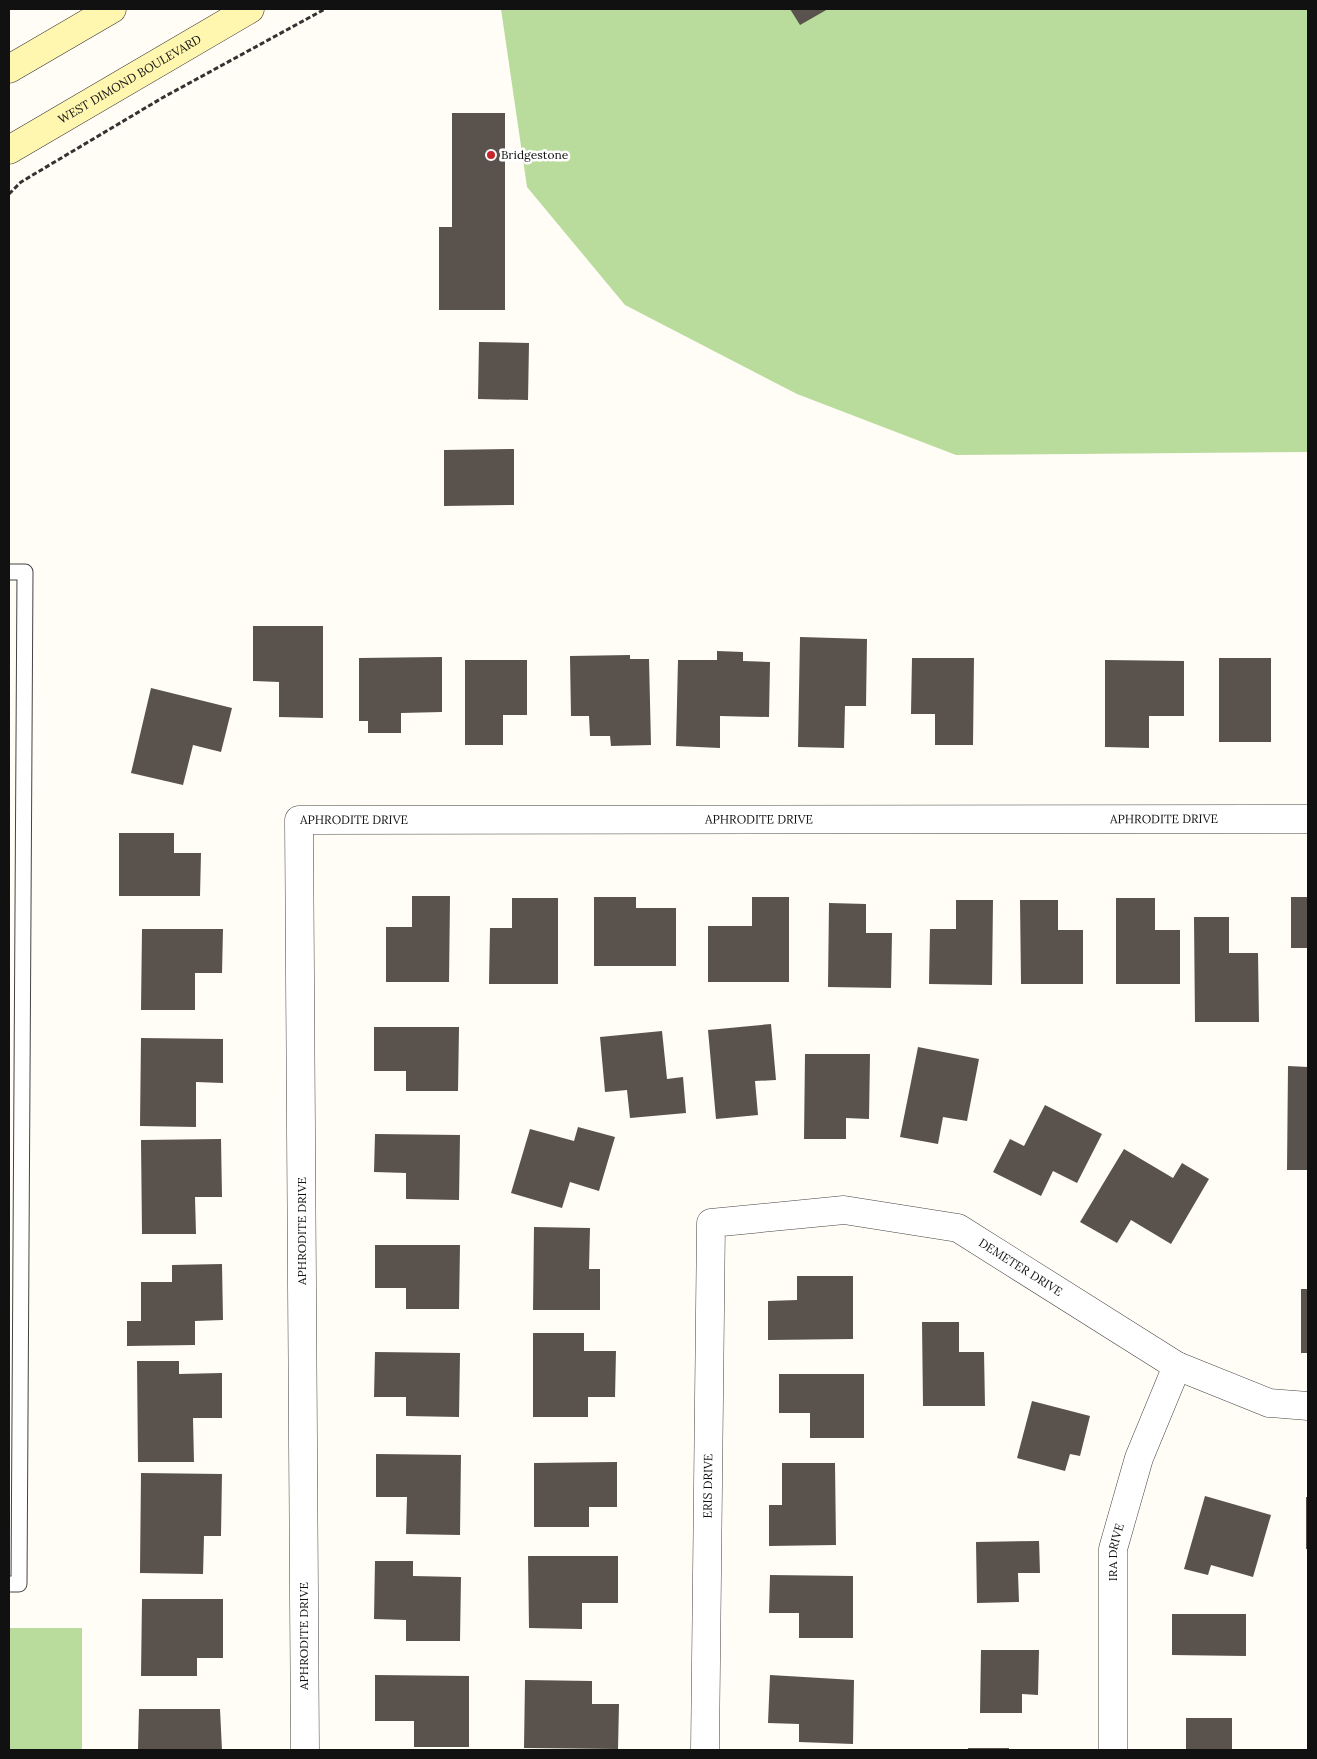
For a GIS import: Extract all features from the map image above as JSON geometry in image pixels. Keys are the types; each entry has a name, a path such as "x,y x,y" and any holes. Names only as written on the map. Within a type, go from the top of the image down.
{"main road":[{"path":"9,69 112,9"},
{"name":"WEST DIMOND BOULEVARD","path":"9,150 250,9"}],"street":[{"name":"APHRODITE DRIVE","path":"305,1750 299,820 1308,819"},
{"name":"DEMETER DRIVE","path":"711,1222 844,1210 958,1228 1177,1366 1269,1403 1308,1406"},
{"name":"ERIS DRIVE","path":"705,1750 711,1222"},
{"name":"IRA DRIVE","path":"1113,1750 1113,1549 1139,1458 1177,1366"}],"lane":[{"path":"9,572 25,572 19,1584 9,1584"}],"path":[{"path":"9,194 21,182 162,98 325,9"}],"green space":[{"path":"501,9 1308,9 1308,452 956,455 797,394 625,305 527,187"},
{"path":"9,1628 82,1628 82,1750 9,1750"}],"building":[{"path":"790,9 828,9 800,25"},
{"path":"452,113 505,113 505,310 439,310 439,227 452,227"},
{"path":"479,342 529,343 528,400 478,399"},
{"path":"514,449 514,505 444,506 444,450"},
{"path":"253,626 323,626 323,718 279,717 279,682 253,681"},
{"path":"800,637 867,639 866,706 845,706 844,748 798,747"},
{"path":"717,651 743,652 743,661 770,662 769,717 720,716 720,748 676,746 678,660 717,660"},
{"path":"630,655 630,659 649,659 651,745 611,746 610,736 590,736 589,716 571,716 570,656"},
{"path":"442,657 442,712 401,713 401,733 368,733 368,721 359,721 359,658"},
{"path":"912,658 974,658 973,745 935,745 935,714 911,714"},
{"path":"1219,658 1271,658 1271,742 1219,742"},
{"path":"465,660 527,660 527,715 503,715 503,745 465,745"},
{"path":"1105,660 1184,661 1184,716 1149,716 1149,748 1105,747"},
{"path":"151,688 232,708 221,752 193,745 183,785 131,773"},
{"path":"119,833 174,833 174,853 201,853 200,896 119,896"},
{"path":"412,896 450,896 449,982 386,982 386,927 412,927"},
{"path":"594,897 636,897 636,908 676,908 676,966 594,966"},
{"path":"752,897 789,897 789,982 708,982 708,926 752,926"},
{"path":"1291,897 1308,897 1308,948 1291,948"},
{"path":"512,898 558,898 558,984 489,984 490,928 512,928"},
{"path":"1116,898 1155,898 1155,930 1180,930 1180,984 1116,984"},
{"path":"956,900 993,900 992,985 929,984 930,929 956,929"},
{"path":"1020,900 1058,900 1058,930 1083,930 1083,984 1021,984"},
{"path":"829,903 866,904 866,933 892,933 891,988 828,987"},
{"path":"1194,917 1229,917 1229,953 1258,953 1259,1022 1195,1022"},
{"path":"142,929 223,929 222,973 195,973 195,1010 141,1010"},
{"path":"771,1024 776,1080 755,1081 758,1115 716,1119 708,1030"},
{"path":"374,1027 459,1027 458,1091 406,1091 406,1071 374,1071"},
{"path":"662,1031 667,1079 683,1077 686,1113 630,1118 627,1090 605,1092 600,1037"},
{"path":"141,1038 223,1039 223,1083 196,1082 196,1127 140,1126"},
{"path":"918,1047 979,1059 967,1121 943,1117 938,1144 900,1137"},
{"path":"805,1054 870,1054 869,1119 846,1118 846,1139 804,1139"},
{"path":"1288,1066 1308,1067 1308,1170 1287,1170"},
{"path":"1045,1105 1102,1134 1077,1183 1053,1171 1041,1196 993,1172 1010,1139 1024,1146"},
{"path":"578,1127 615,1137 599,1191 570,1182 562,1208 511,1193 530,1129 574,1141"},
{"path":"375,1134 460,1135 459,1200 406,1199 406,1173 374,1172"},
{"path":"221,1139 222,1197 195,1197 196,1234 142,1234 141,1140"},
{"path":"1124,1149 1173,1178 1182,1163 1209,1179 1171,1244 1131,1220 1117,1243 1080,1222"},
{"path":"534,1227 590,1228 589,1269 600,1269 600,1310 533,1310"},
{"path":"375,1245 460,1245 459,1309 406,1309 406,1288 375,1288"},
{"path":"222,1264 223,1320 195,1321 195,1345 127,1346 127,1321 141,1321 141,1282 172,1282 172,1265"},
{"path":"797,1276 853,1276 853,1339 768,1340 768,1301 797,1300"},
{"path":"1301,1289 1308,1289 1308,1353 1301,1353"},
{"path":"922,1322 959,1322 959,1352 984,1352 985,1406 923,1406"},
{"path":"533,1333 584,1333 584,1351 616,1351 615,1397 588,1397 588,1417 533,1417"},
{"path":"375,1352 460,1353 459,1417 406,1416 406,1397 374,1397"},
{"path":"137,1361 179,1361 179,1374 222,1373 222,1418 193,1418 194,1462 138,1462"},
{"path":"779,1374 864,1374 864,1438 810,1438 810,1413 779,1413"},
{"path":"1032,1401 1090,1416 1080,1456 1070,1454 1065,1471 1017,1458"},
{"path":"376,1454 461,1455 460,1535 406,1534 407,1497 376,1497"},
{"path":"617,1462 617,1507 589,1507 589,1527 534,1527 534,1463"},
{"path":"782,1463 835,1463 836,1545 769,1546 769,1505 782,1505"},
{"path":"141,1473 222,1474 221,1536 204,1536 203,1574 140,1573"},
{"path":"1205,1496 1271,1515 1253,1577 1211,1565 1208,1575 1184,1569"},
{"path":"1306,1497 1308,1497 1308,1549 1306,1549"},
{"path":"1039,1541 1040,1573 1018,1573 1019,1602 977,1603 976,1542"},
{"path":"528,1556 618,1556 618,1603 582,1603 582,1629 529,1628"},
{"path":"375,1561 413,1561 413,1576 461,1577 460,1641 406,1641 406,1620 374,1619"},
{"path":"770,1575 853,1576 853,1638 799,1638 799,1613 769,1613"},
{"path":"142,1599 223,1599 223,1658 197,1658 197,1676 141,1676"},
{"path":"1172,1614 1246,1614 1246,1656 1172,1655"},
{"path":"981,1650 1039,1650 1038,1695 1022,1694 1022,1713 980,1713"},
{"path":"375,1675 469,1676 469,1747 414,1747 414,1721 375,1721"},
{"path":"770,1675 854,1680 853,1744 799,1742 799,1724 768,1723"},
{"path":"525,1680 592,1681 592,1704 619,1704 618,1749 524,1748"},
{"path":"139,1709 220,1709 222,1750 138,1750"},
{"path":"1186,1718 1232,1718 1232,1750 1186,1750"},
{"path":"968,1748 1009,1748 1009,1750 968,1750"}],"place":[{"name":"Bridgestone","path":"491,155"}]}
